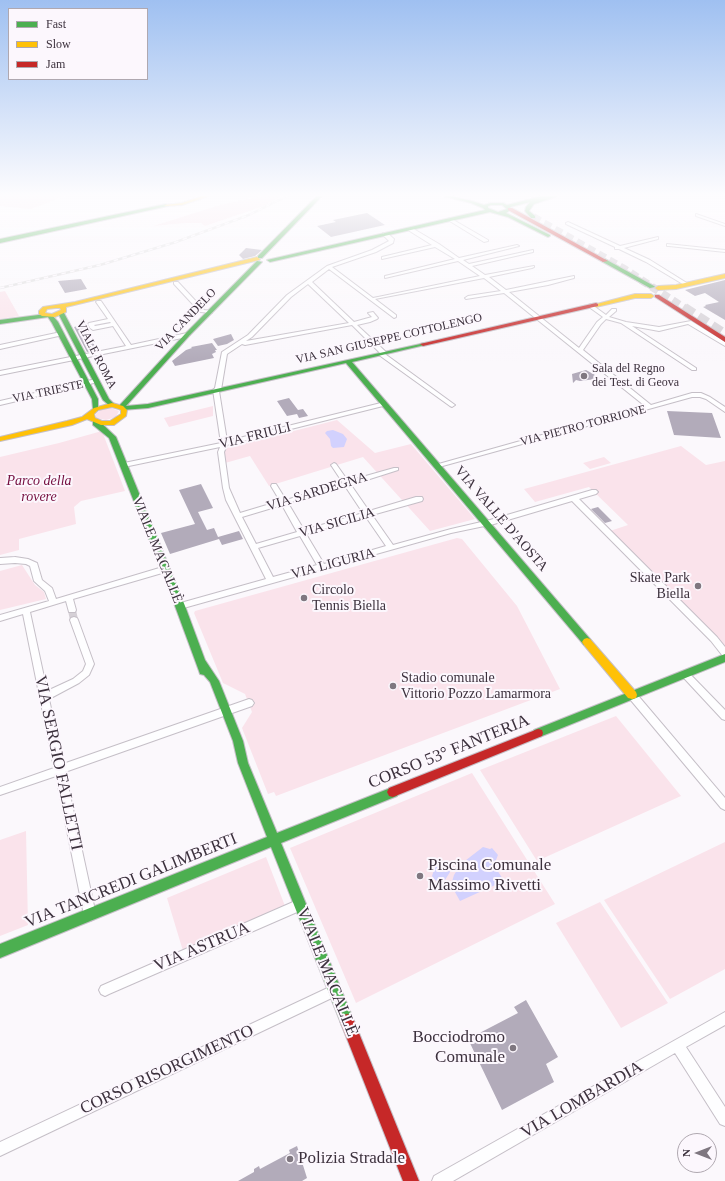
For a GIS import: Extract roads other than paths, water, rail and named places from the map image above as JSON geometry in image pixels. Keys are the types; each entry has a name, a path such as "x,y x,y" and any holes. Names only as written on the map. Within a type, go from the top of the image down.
{"main road":[{"name":"VIA CANDELO","path":"119,408 187,335 269,251"},
{"path":"61,311 75,304 117,292 295,251"},
{"path":"232,270 245,263 264,257 298,251"},
{"path":"580,251 655,292 725,335"},
{"path":"0,322 61,311 232,270 245,269 250,271"},
{"name":"VIA SAN GIUSEPPE COTTOLENGO","path":"119,408 148,406 725,276"},
{"path":"655,292 725,340"},
{"name":"VIALE ROMA","path":"61,311 106,400 119,408"},
{"name":"VIALE ROMA","path":"47,313 55,322 72,358 95,399 94,416"},
{"name":"VIA VALLE D'AOSTA","path":"348,361 632,696"},
{"path":"0,439 69,423 119,408"},
{"path":"112,437 112,429 116,421 119,408"},
{"path":"94,416 106,424 116,421"},
{"name":"VIALE MACALLÈ","path":"94,416 112,437 202,663 214,681 223,712 238,741 243,763 411,1181"},
{"name":"CORSO 53° FANTERIA","path":"274,841 725,658"},
{"name":"VIA TANCREDI GALIMBERTI","path":"0,951 274,841"}],"street":[{"path":"271,581 236,513 224,480 221,452 224,444 217,390 224,353 242,342 289,296 329,267 374,251"},
{"path":"384,258 414,251"},
{"path":"445,251 506,292 650,407"},
{"path":"387,277 496,251"},
{"path":"468,266 531,251"},
{"path":"624,251 648,261 688,285"},
{"path":"375,298 532,266"},
{"path":"329,267 394,316"},
{"path":"468,298 506,292 572,277"},
{"path":"309,282 354,324 382,353 452,405"},
{"path":"176,283 202,311 210,312"},
{"path":"99,302 129,346"},
{"path":"591,306 607,318 659,329 690,322 725,344"},
{"path":"580,350 599,323 607,318 614,310"},
{"path":"242,342 245,343 373,320 375,318 371,313"},
{"path":"623,322 694,369"},
{"path":"0,347 61,334"},
{"path":"0,373 187,335"},
{"name":"VIA TRIESTE","path":"0,403 96,381"},
{"name":"VIA PIETRO TORRIONE","path":"437,466 696,395 708,398 725,410"},
{"name":"VIA FRIULI","path":"124,465 224,444 385,404"},
{"path":"334,465 391,548"},
{"name":"VIA SARDEGNA","path":"236,513 284,502 396,469"},
{"path":"274,486 304,533 322,567"},
{"name":"VIA LIGURIA","path":"180,606 486,523 594,492"},
{"path":"574,498 714,639 725,652"},
{"name":"VIA SICILIA","path":"254,547 419,499"},
{"path":"0,561 15,560 28,562 34,565 38,581 49,590 53,602"},
{"path":"0,618 166,570"},
{"path":"69,598 72,610"},
{"name":"VIA SERGIO FALLETTI","path":"26,610 90,915"},
{"path":"44,696 76,681 86,673 90,664 74,620"},
{"path":"685,674 725,716"},
{"path":"632,696 725,805"},
{"path":"0,791 249,703"},
{"name":"VIA ASTRUA","path":"105,990 300,905"},
{"name":"CORSO RISORGIMENTO","path":"0,1149 334,991"},
{"name":"VIA LOMBARDIA","path":"439,1181 725,1018"},
{"path":"678,1046 725,1119"}],"water":[{"path":"333,430 343,434 347,439 344,447 333,448 331,446 330,439 325,433"},
{"path":"483,847 490,849 492,848 498,855 494,865 504,881 460,901 451,885 454,875 461,864"},
{"path":"440,862 448,864 450,872 445,880 436,881 432,876 435,867"}],"tunnel":[{"path":"593,251 626,270 686,309"},
{"path":"684,308 725,335"},
{"path":"72,610 74,620"}],"railway":[{"path":"0,288 100,265 146,251"}],"place":[{"name":"Sala del Regno dei Test. di Geova","path":"584,376"},
{"name":"Skate Park Biella","path":"698,586"},
{"name":"Circolo Tennis Biella","path":"304,598"},
{"name":"Stadio comunale Vittorio Pozzo Lamarmora","path":"393,686"},
{"name":"Piscina Comunale Massimo Rivetti","path":"420,876"},
{"name":"Bocciodromo Comunale","path":"513,1048"},
{"name":"Polizia Stradale","path":"290,1159"}],"park label":[{"name":"Parco della rovere","path":"39,490"}]}
